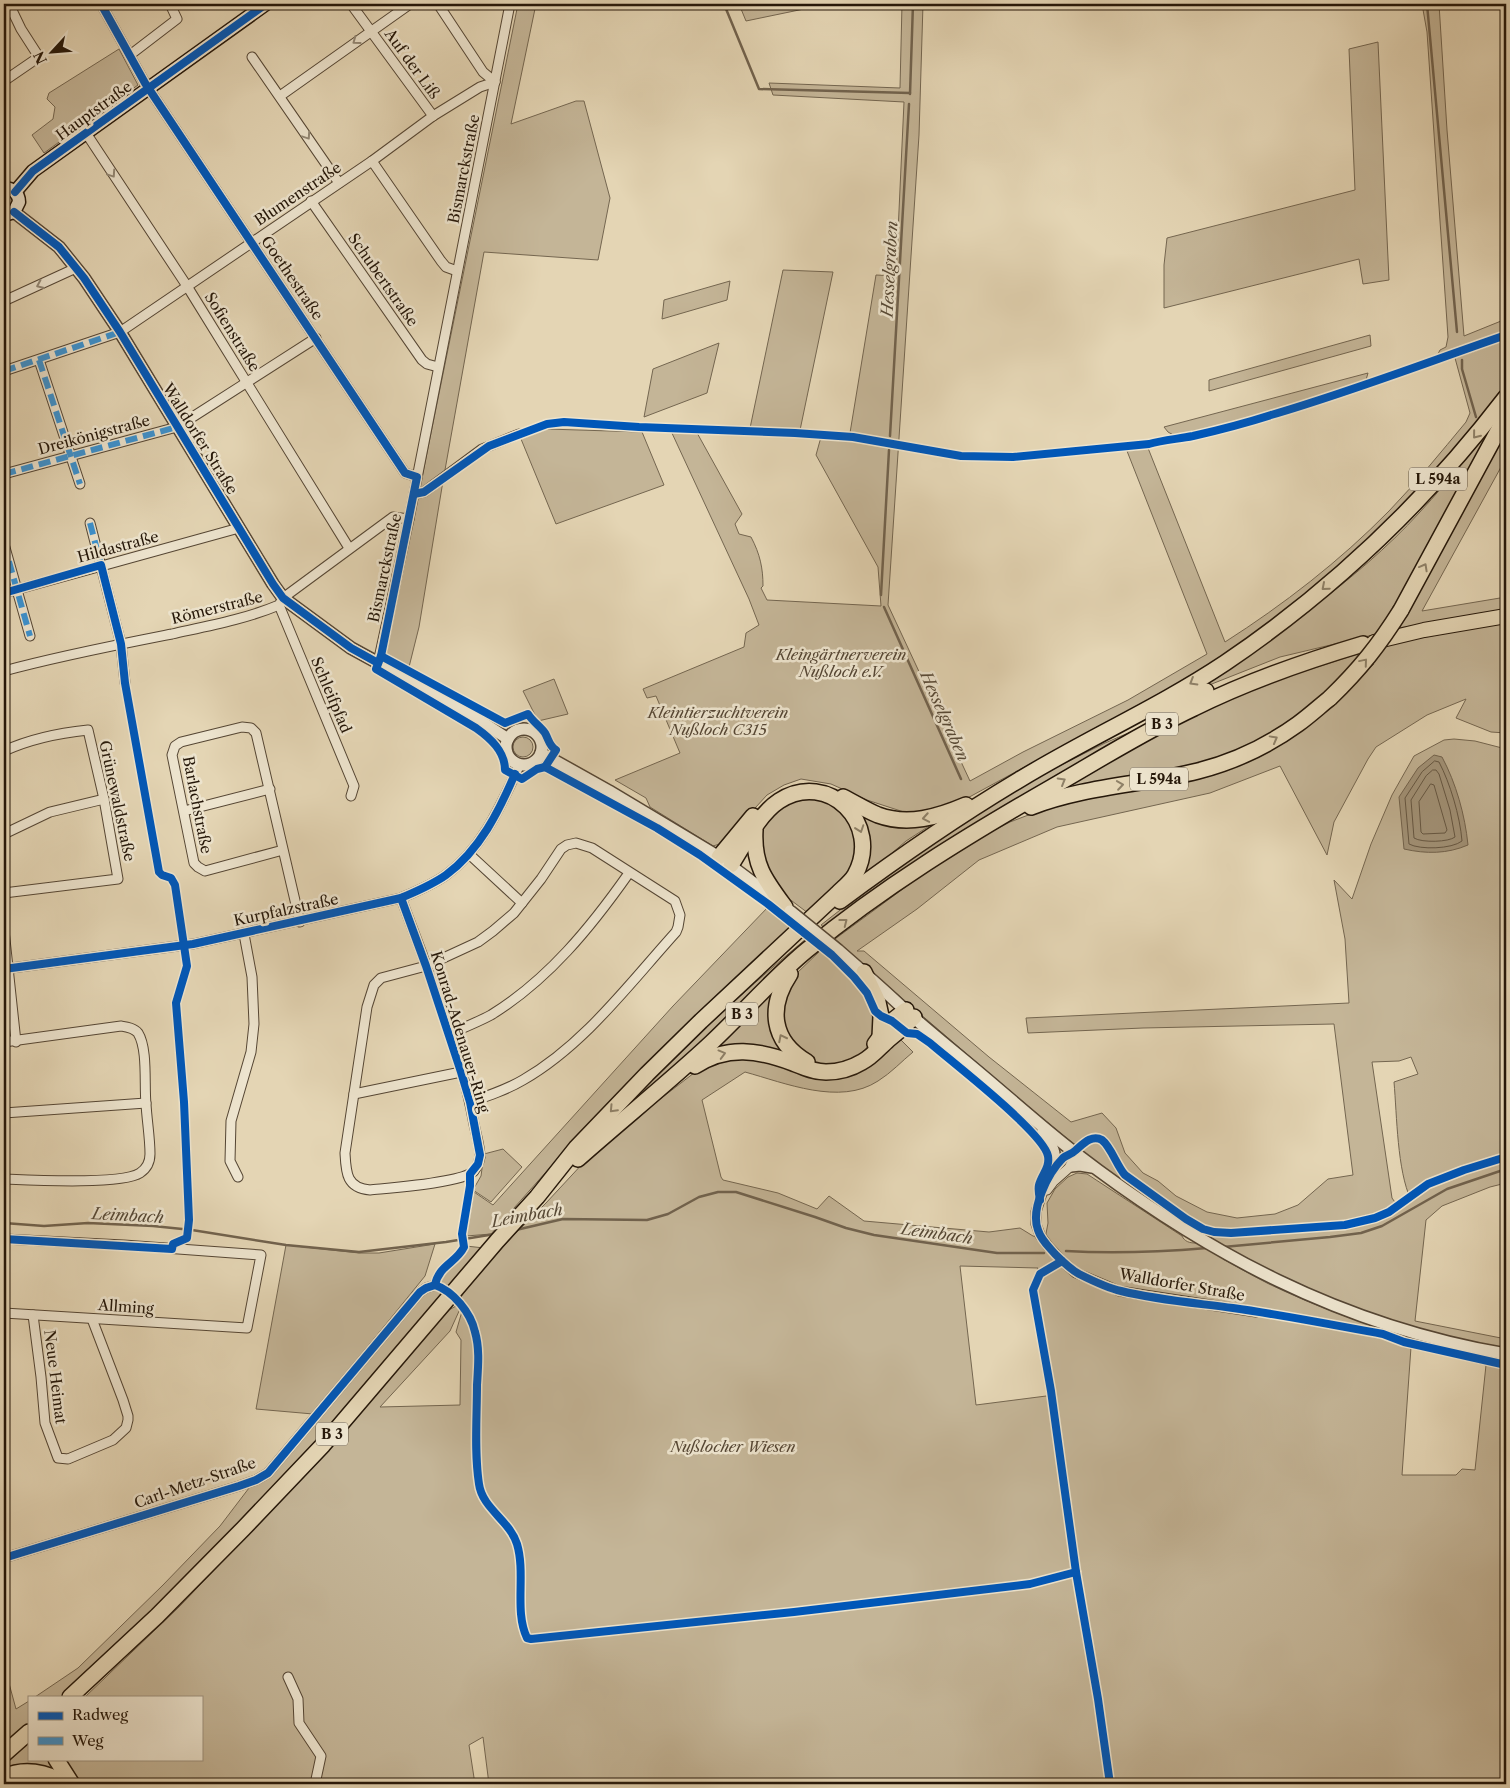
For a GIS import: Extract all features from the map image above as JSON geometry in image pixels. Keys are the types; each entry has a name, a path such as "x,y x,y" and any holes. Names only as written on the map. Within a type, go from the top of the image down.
{"highway":[{"name":"L 594a","path":"1054,760 1224,663 1308,601 1362,555 1411,508 1451,465 1506,397"},
{"name":"L 594a","path":"974,831 990,827 1014,814 1055,799 1098,788 1200,771 1283,734 1300,723 1353,676 1379,644 1401,610 1506,416"},
{"name":"B 3","path":"75,1694 157,1616 323,1445 537,1197 576,1148 647,1074 758,969 833,907 901,856 1019,780 1054,760 1214,688 1266,669 1363,644"},
{"name":"B 3","path":"537,1197 600,1139 678,1074 805,952 886,890 974,831 1136,738 1195,707 1238,688 1318,658 1363,644"},
{"path":"725,861 752,817 779,795 799,788 831,791 879,815 909,820 948,813 1019,780"},
{"path":"725,861 755,828 768,810 780,800 801,792 820,793 838,800 855,816 862,832 863,844 860,862 854,876 758,969"},
{"path":"755,828 754,847 758,864 766,882 788,909"},
{"path":"805,952 779,992 775,1018 778,1030 786,1045 795,1055 810,1064 821,1067 834,1066 860,1058 872,1047 892,1021 910,1014"},
{"path":"864,972 878,1002 881,1016 880,1037"},
{"path":"678,1074 687,1072 704,1060 737,1051 764,1053 813,1070 826,1072 839,1070 864,1062 910,1014"},
{"path":"4,1754 28,1733"},
{"path":"57,1760 72,1784"},
{"path":"4,1777 20,1772 32,1772 51,1777 64,1784"}],"main road":[{"name":"Hauptstraße","path":"9,214 19,202 9,190 266,4"},
{"name":"B 3","path":"1363,644 1424,630 1506,616"}],"street":[{"path":"4,81 43,55 22,29 9,4"},
{"name":"Goethestraße","path":"101,4 149,88 405,473 417,477"},
{"path":"130,55 177,19 170,4"},
{"name":"Auf der Liß","path":"351,4 433,116"},
{"path":"280,96 410,4"},
{"path":"438,4 483,72 495,82"},
{"name":"Bismarckstraße","path":"378,663 409,519 510,4"},
{"path":"252,57 339,183"},
{"name":"Blumenstraße","path":"4,371 120,332 339,183 433,116 480,87 495,82"},
{"name":"Sofienstraße","path":"86,133 187,286 349,548"},
{"path":"372,160 441,261 446,267 457,271"},
{"name":"Schubertstraße","path":"311,201 422,360 427,364 438,367"},
{"name":"Walldorfer Straße","path":"9,214 49,238 76,268 120,332 239,528 281,602 351,648 459,707 508,739"},
{"path":"4,301 76,268"},
{"name":"Dreikönigstraße","path":"4,474 177,427 316,338"},
{"path":"39,360 80,484"},
{"path":"414,494 424,492 482,449 519,434"},
{"name":"Römerstraße","path":"4,671 41,661 198,628 267,610 281,602 349,548 392,517 409,519"},
{"path":"90,523 120,644 125,683"},
{"name":"Hildastraße","path":"4,593 239,528"},
{"path":"4,544 30,636"},
{"name":"Schleifpfad","path":"281,602 354,786 351,796"},
{"name":"Barlachstraße","path":"283,850 205,871 198,868 194,863 172,755 175,746 181,742 239,727 251,728 258,735 300,922"},
{"name":"Grünewaldstraße","path":"4,751 40,738 64,732 88,730 104,799 118,879 4,894"},
{"path":"520,730 530,730 540,740 541,754 534,762 520,764 508,754 508,739 513,733 520,730"},
{"path":"541,754 663,823 725,861 838,950 1041,1126 1135,1197 1189,1232 1224,1253 1303,1293 1358,1316 1435,1340 1506,1354"},
{"name":"Kurpfalzstraße","path":"7,969 193,944 300,922 401,898 445,876 469,854 499,809 520,764"},
{"path":"184,811 270,789"},
{"path":"4,834 50,812 104,799"},
{"path":"426,966 478,942 510,917 542,879 561,849 576,843 583,844 675,901 680,915 680,922 676,932 600,1017 570,1046 523,1080 504,1090 470,1102"},
{"path":"469,854 522,903"},
{"path":"449,1034 490,1015 519,995 551,968 603,910 629,873"},
{"name":"Konrad-Adenauer-Ring","path":"401,898 426,966 461,1072 470,1102 480,1155 478,1164 473,1172 463,1177 419,1185 362,1190 350,1181 346,1172 345,1153 367,1007 374,985 381,978 426,966"},
{"path":"4,930 16,1042"},
{"path":"238,1176 230,1162 231,1122 251,1052 254,1024 252,977 244,934"},
{"path":"4,1042 16,1042 121,1026 132,1028 137,1032 143,1046 150,1154 148,1164 138,1174 121,1179 4,1180"},
{"path":"354,1094 461,1072"},
{"path":"4,1113 146,1104"},
{"path":"1041,1126 1054,1152 1055,1164 1051,1173"},
{"path":"1074,1152 1071,1166 1094,1167"},
{"name":"Walldorfer Straße","path":"1074,1152 1065,1157 1051,1173 1045,1184 1036,1212 1036,1224 1040,1235 1048,1246 1076,1273 1119,1291 1256,1312"},
{"name":"Walldorfer Straße","path":"1040,1200 1053,1182 1071,1166"},
{"name":"Allming","path":"4,1239 261,1255 247,1328 4,1313"},
{"name":"Carl-Metz-Straße","path":"4,1558 239,1486 268,1473 420,1292 435,1285"},
{"name":"Neue Heimat","path":"33,1315 45,1424 58,1458 68,1459 113,1440 126,1428 128,1420 123,1400 92,1318"},
{"path":"288,1677 298,1698 299,1723 321,1756 315,1784"}],"green space":[{"path":"518,4 536,4 511,124 576,101 584,101 610,198 598,260 484,252 419,627 408,671 386,655"},
{"path":"739,4 828,4 746,21"},
{"path":"902,4 923,4 919,135 888,605 970,781 1023,752 1128,700 1207,654 1127,451 1148,448 1225,642 1268,613 1331,565 1351,547 1399,500 1466,422 1470,413 1455,358 1506,340 1506,388 1487,415 1432,480 1330,577 1224,657 1133,710 962,801 935,811 910,814 867,800 831,784 801,779 784,785 767,795 723,843 713,846 650,807 646,798 615,780 680,753 656,696 647,698 643,689 744,647 746,633 759,625 749,599 671,431 696,431 742,514 735,524 739,534 751,537 757,549 762,573 763,586 761,588 767,600 881,606 878,567 816,455 821,437 849,439 876,275 896,276 904,102 773,95 769,83 900,88"},
{"path":"1422,4 1439,4 1464,336 1506,319 1506,331 1437,356 1440,350 1446,347 1448,337 1427,32"},
{"path":"1378,42 1389,280 1363,284 1359,259 1164,308 1164,265 1167,238 1355,190 1349,49"},
{"path":"119,49 138,85 44,153 32,135 53,119 55,107 47,99 49,93"},
{"path":"783,270 833,272 799,435 749,433"},
{"path":"730,281 727,300 662,319 664,300"},
{"path":"1370,335 1371,346 1209,391 1209,380"},
{"path":"719,343 707,393 644,417 653,369"},
{"path":"1368,373 1366,380 1262,416 1177,437 1168,432 1164,427"},
{"path":"1506,406 1381,633 1280,657 1194,691 1254,650 1341,585 1395,538 1453,473"},
{"path":"1506,428 1506,458 1422,611 1506,597 1506,611 1398,628"},
{"path":"547,429 642,432 664,485 556,524 521,439"},
{"name":"Nußlocher Wiesen","path":"1506,622 1506,733 1491,732 1456,718 1466,699 1427,715 1376,747 1334,822 1327,855 1280,766 1210,793 1057,827 979,860 917,909 857,951 864,951 989,1057 1071,1122 1102,1113 1116,1128 1125,1153 1143,1173 1158,1181 1176,1196 1207,1212 1237,1218 1275,1214 1298,1205 1328,1179 1353,1175 1334,1024 1143,1028 1028,1033 1026,1018 1349,1003 1345,939 1334,880 1352,899 1371,844 1392,795 1414,756 1444,740 1454,739 1475,741 1506,749 1506,1183 1490,1187 1442,1206 1426,1220 1415,1321 1506,1339 1506,1349 1426,1332 1340,1304 1239,1257 1223,1259 1253,1276 1311,1303 1366,1323 1421,1341 1506,1359 1506,1784 489,1784 483,1737 469,1745 475,1784 79,1784 65,1760 202,1760 202,1696 86,1696 179,1607 292,1488 449,1310 456,1306 460,1309 450,1331 380,1407 460,1405 461,1340 456,1332 465,1301 461,1297 469,1285 598,1147 703,1066 741,1054 832,1075 899,1038 913,1052 883,1078 863,1088 847,1092 812,1090 745,1072 702,1100 723,1180 778,1193 817,1209 829,1196 864,1221 989,1232 1020,1228 1033,1236 1045,1239 1048,1223 1047,1203 1055,1189 1068,1177 1077,1173 1087,1174 1182,1236 1187,1242 1213,1241 1184,1224 1100,1165 934,1026 835,939 934,866 975,840 1010,822 1052,806 1219,770 1358,680 1374,664 1347,669 1311,707 1265,739 1203,765 1037,800 1204,709 1274,681 1388,644","holes":["1411,1057 1418,1074 1394,1082 1400,1158 1406,1188 1411,1200 1399,1208 1392,1198 1372,1062 1399,1061","960,1266 1038,1268 1032,1283 1054,1395 976,1405","1411,1347 1486,1365 1475,1470 1462,1469 1456,1475 1402,1475"]},
{"path":"554,679 568,714 538,721 523,691"},
{"path":"1163,718 828,930 821,925 909,856 1006,796 1105,743"},
{"path":"519,737 527,737 533,743 533,751 527,757 519,757 513,751 513,743"},
{"path":"816,799 832,803 851,820 859,847 851,873 808,913 784,895 765,870 760,830 767,816 788,801"},
{"path":"865,814 937,821 906,841 862,879 858,816"},
{"path":"769,906 792,927 569,1146 491,1234 466,1236 474,1192 493,1205 673,1006"},
{"path":"807,938 813,943 674,1074 605,1128 704,1030"},
{"path":"822,949 835,960 863,991 877,1025 869,1044 863,1052 842,1063 825,1064 810,1061 790,1048 779,1001 796,974"},
{"path":"773,993 789,1057 707,1054"},
{"path":"503,1149 522,1167 491,1202 473,1190 481,1176 484,1154"},
{"path":"435,1244 425,1276 313,1414 256,1409 286,1245 359,1253 379,1253"},
{"path":"466,1246 484,1248 449,1286 440,1282 442,1272 457,1258"},
{"path":"435,1290 442,1293 390,1361 234,1529 62,1696 36,1696 78,1668 163,1585 220,1526 249,1488 286,1456 421,1297"},
{"path":"4,1665 16,1709 28,1702 28,1726 4,1746"},
{"path":"28,1743 28,1760 54,1760 65,1781 4,1773 4,1766"}],"water":[{"path":"1434,755 1442,757 1456,788 1465,822 1468,845 1436,852 1404,849 1399,797 1418,768"}],"waterway":[{"path":"724,4 759,89 910,93"},
{"name":"Hesselgraben","path":"910,94 913,4"},
{"path":"1427,4 1457,332"},
{"name":"Hesselgraben","path":"890,436 909,104"},
{"path":"1462,360 1462,369 1476,417"},
{"name":"Hesselgraben","path":"881,595 889,450"},
{"name":"Hesselgraben","path":"884,607 961,779"},
{"name":"Leimbach","path":"1223,1247 1361,1233 1382,1226 1447,1189 1506,1169"},
{"name":"Leimbach","path":"516,1230 563,1219 647,1220 668,1214 699,1197 718,1192 736,1192 846,1228 874,1235 997,1253 1044,1253"},
{"name":"Leimbach","path":"4,1223 44,1226 88,1223 153,1226 192,1230 286,1245 359,1252 446,1242 495,1234"},
{"name":"Leimbach","path":"1066,1251 1137,1252 1207,1248"}],"marked path":[{"path":"4,371 120,332"},
{"path":"39,360 80,484"},
{"path":"4,474 177,427"},
{"path":"90,523 101,565"},
{"path":"4,544 30,636"}],"cycle path":[{"path":"101,4 145,83 405,473 417,477 381,656 376,669 476,728 500,751 505,770 522,779 537,769 545,767 657,828 700,855 768,904 832,955 867,993 875,1011 907,1033 917,1034 930,1043 1015,1115 1043,1145 1048,1160 1047,1168 1039,1185 1040,1200"},
{"path":"15,192 33,171 266,4"},
{"path":"14,212 59,247 84,278 120,332 283,598 351,648 378,663"},
{"path":"414,494 424,492 489,446 547,424 564,422 853,437 961,456 1013,457 1149,444 1193,436 1252,421 1360,387 1506,335"},
{"path":"4,593 101,565 121,644 125,683 159,872 171,878 175,885 187,966 176,1003 184,1102 189,1220 187,1238 173,1244 172,1249 4,1239"},
{"path":"381,656 505,723 528,714 545,733 550,745 556,750 545,767"},
{"path":"4,969 193,944 401,898 441,879 469,854 495,816 515,774"},
{"path":"401,898 461,1072 470,1102 480,1155 478,1164 470,1174 470,1186 462,1234 464,1247 457,1257 440,1273 435,1285"},
{"path":"1506,1157 1428,1184 1389,1212 1375,1218 1345,1225 1231,1233 1203,1229 1186,1219 1125,1175 1105,1143 1095,1138 1063,1158 1057,1165 1046,1182 1036,1212 1039,1234 1066,1265 1079,1274 1116,1290 1148,1297 1252,1311 1383,1334 1404,1342 1506,1365"},
{"path":"1062,1261 1040,1274 1033,1290 1051,1391 1076,1572 1098,1699 1110,1784"},
{"path":"435,1285 455,1297 470,1317 477,1338 477,1472 481,1493 490,1507 509,1528 517,1544 521,1568 521,1616 527,1638 794,1612 1030,1584 1076,1572"},
{"path":"4,1558 239,1486 268,1473 420,1292 435,1285"}],"park label":[{"name":"Kleingärtnerverein Nußloch e.V.","path":"841,664"},
{"name":"Kleintierzuchtverein Nußloch C315","path":"718,722"}]}
